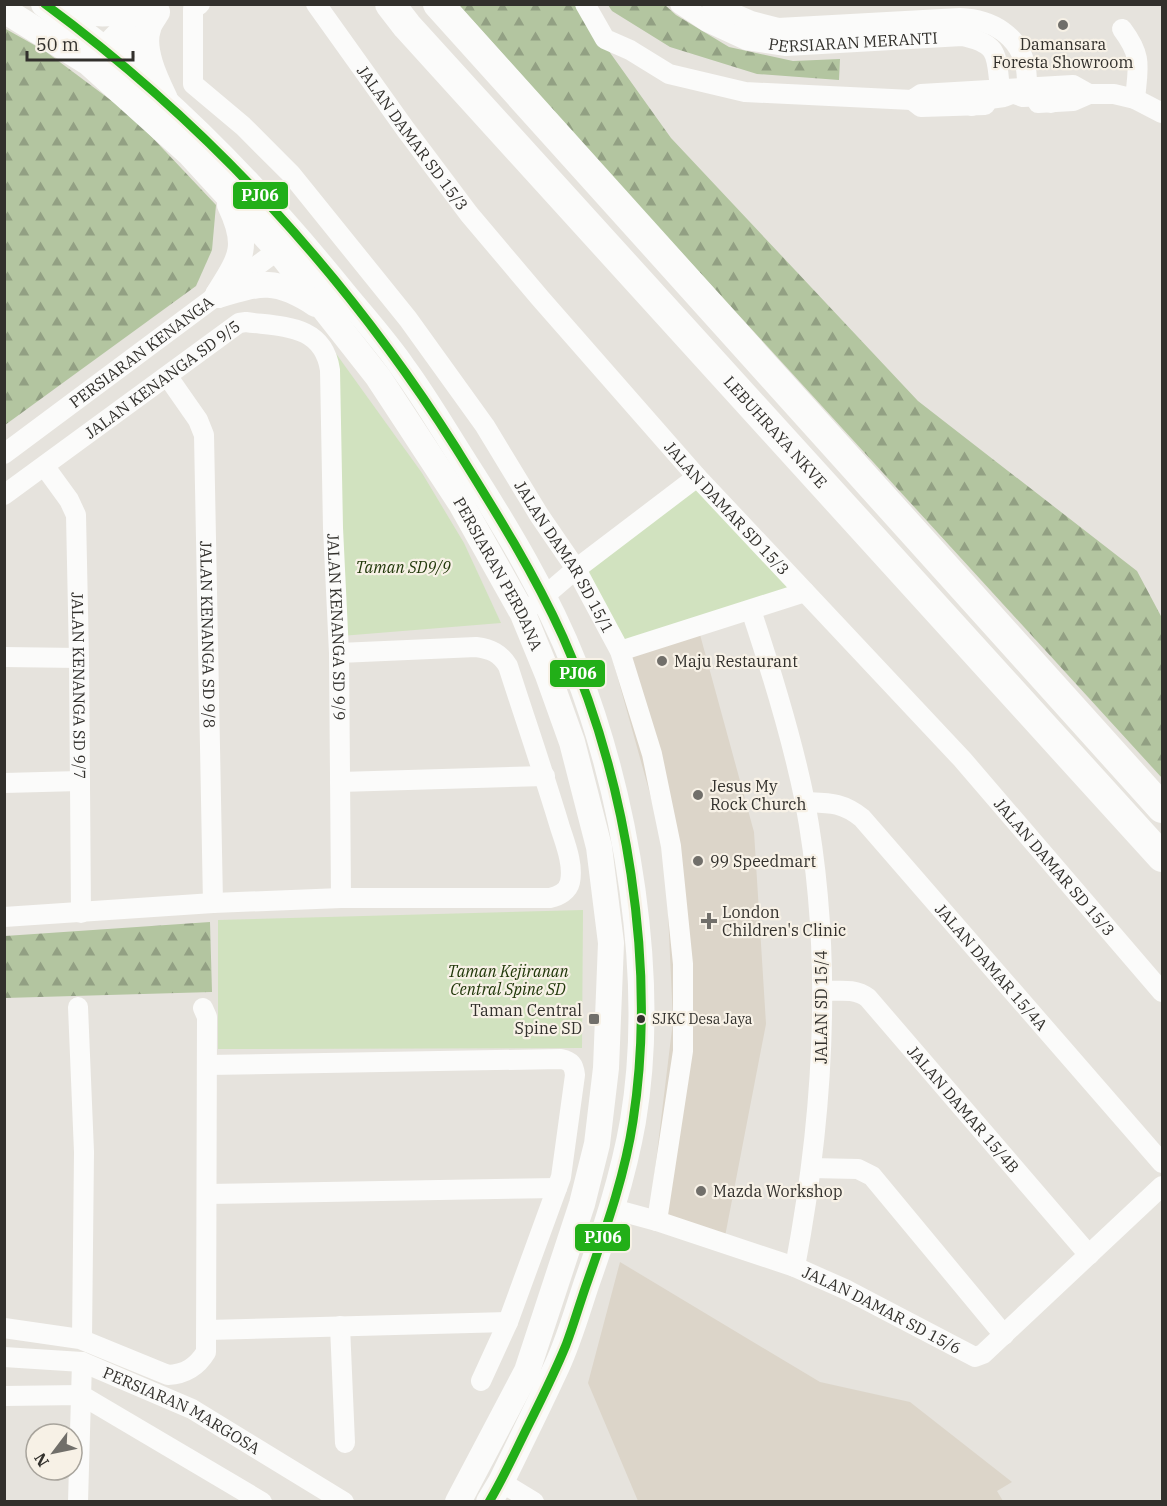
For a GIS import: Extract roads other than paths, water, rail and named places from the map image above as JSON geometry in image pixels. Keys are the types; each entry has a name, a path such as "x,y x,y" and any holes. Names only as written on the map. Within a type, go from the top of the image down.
{"highway":[{"name":"LEBUHRAYA NKVE","path":"390,4 407,26 1162,857"},
{"path":"438,4 1162,807"}],"main road":[{"path":"45,5 73,11 108,13 153,6 147,30 148,54 155,79 168,106"},
{"name":"PERSIARAN PERDANA","path":"45,5 101,60 278,250 378,378 460,502 523,614 572,742 599,847 611,943 606,1068 597,1144 582,1204 527,1371 458,1502"},
{"name":"PERSIARAN PERDANA","path":"4,10 101,60 168,106 206,139 296,235 324,269 404,368 487,498 544,597 574,665 600,741 625,843 639,960 639,1064 633,1120 613,1209 564,1350 492,1495"},
{"path":"218,295 237,264 241,247 240,228 222,189"},
{"path":"218,295 252,285 268,284 287,287 326,311"},
{"path":"599,847 625,843"},
{"path":"441,1502 471,1478"}],"street":[{"name":"JALAN DAMAR SD 15/1","path":"200,4 193,9 193,84 243,126 291,174 408,319 485,426 539,515 576,569 620,651 652,754 671,846 683,964 682,1051 657,1221"},
{"name":"JALAN DAMAR SD 15/3","path":"316,4 469,214 697,477 962,759 1162,992"},
{"path":"585,4 605,39 630,50 669,74 746,92 912,100 921,107 1073,101 1089,94 1114,94 1135,99 1162,113"},
{"name":"PERSIARAN MERANTI","path":"680,4 707,22 746,40 786,46 962,36 978,40 989,46 1014,90"},
{"name":"PERSIARAN MERANTI","path":"712,4 751,21 778,28 976,18 1000,28 1015,45 1026,68 1014,90"},
{"path":"101,60 153,6"},
{"path":"1122,28 1132,42 1139,65 1135,99"},
{"path":"912,100 921,94 1073,86 1089,94"},
{"path":"1014,90 1023,97 1044,96 1051,102"},
{"path":"972,106 982,100 1004,97 1014,90"},
{"path":"267,205 282,237 278,250 293,251 324,269"},
{"name":"PERSIARAN KENANGA","path":"4,454 278,250"},
{"name":"JALAN KENANGA SD 9/5","path":"4,495 233,327 246,322 301,330 321,346 328,357"},
{"name":"JALAN KENANGA SD 9/9","path":"328,357 339,653 341,898"},
{"name":"JALAN KENANGA SD 9/8","path":"168,376 198,420 204,435 213,903"},
{"name":"JALAN KENANGA SD 9/7","path":"45,466 69,500 76,515 81,913"},
{"path":"523,614 576,569 697,477"},
{"path":"620,651 805,592"},
{"name":"JALAN SD 15/4","path":"751,610 776,686 805,802 819,917 824,991 820,1083 811,1168 795,1267"},
{"path":"4,918 213,903 341,898 550,898 564,892 571,880 569,861 545,776 508,666 496,652 476,646 339,653"},
{"path":"4,657 79,658"},
{"path":"340,782 545,776"},
{"path":"4,783 80,781"},
{"name":"JALAN DAMAR 15/4A","path":"805,802 833,803 849,807 862,818 1162,1163"},
{"name":"JALAN DAMAR 15/4B","path":"824,991 853,990 868,998 1089,1255"},
{"path":"78,1007 84,1152 82,1339"},
{"path":"4,1328 82,1339 168,1375 179,1375 200,1363 206,1353 207,1330 207,1017 203,1008"},
{"path":"207,1065 561,1059 572,1064 575,1075 561,1177 508,1322 481,1381"},
{"path":"811,1168 858,1169 872,1176 1004,1335"},
{"name":"JALAN DAMAR SD 15/6","path":"613,1209 657,1221 795,1267 847,1290 975,1357 983,1354 1004,1335 1162,1186"},
{"path":"207,1194 557,1188"},
{"path":"207,1330 508,1322"},
{"path":"340,1326 345,1443"},
{"name":"PERSIARAN MARGOSA","path":"4,1357 82,1362 192,1409 344,1502"},
{"path":"78,1502 82,1362"},
{"path":"4,1396 81,1395 262,1502"},
{"path":"492,1495 534,1502"}],"place":[{"name":"Damansara Foresta Showroom","path":"1063,25"},
{"name":"Maju Restaurant","path":"662,661"},
{"name":"Jesus My Rock Church","path":"698,795"},
{"name":"99 Speedmart","path":"698,861"},
{"name":"London Children's Clinic","path":"709,921"},
{"name":"Taman Central Spine SD","path":"594,1019"},
{"name":"SJKC Desa Jaya","path":"641,1019"},
{"name":"Mazda Workshop","path":"701,1191"}],"park label":[{"name":"Taman SD9/9","path":"403,567"},
{"name":"Taman Kejiranan Central Spine SD","path":"508,980"}]}
